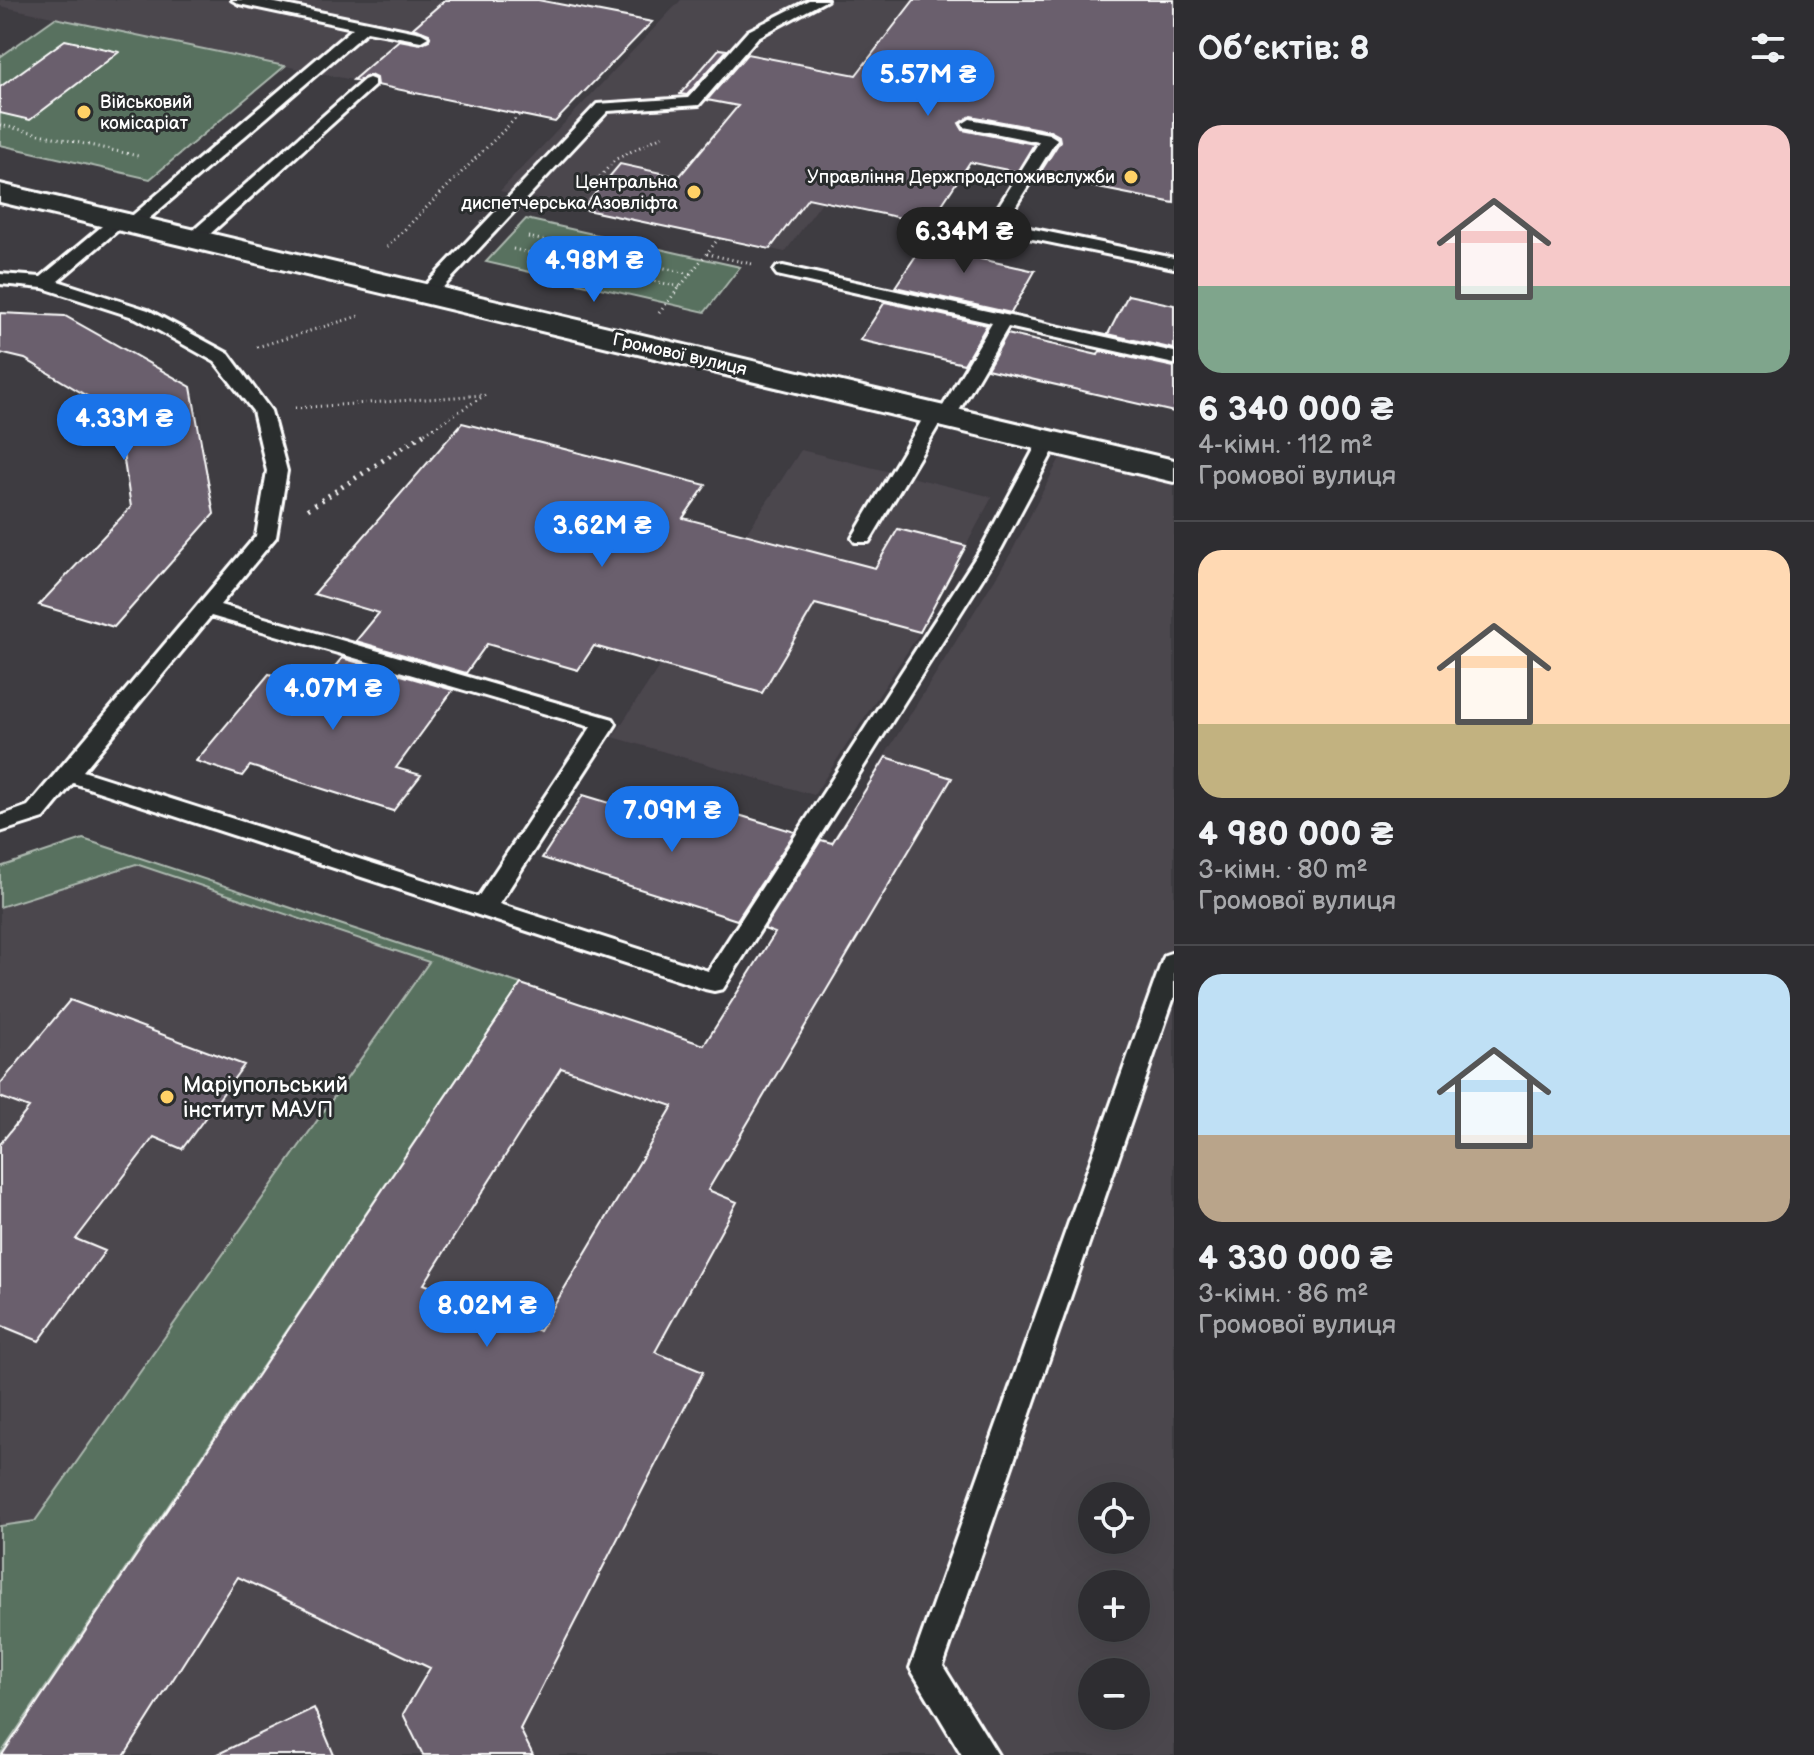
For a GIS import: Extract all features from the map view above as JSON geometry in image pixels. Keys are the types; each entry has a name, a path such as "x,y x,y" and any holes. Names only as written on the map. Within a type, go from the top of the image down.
{"street":[{"name":"Громової вулиця","path":"0,193 1174,471"}],"lane":[{"path":"240,0 421,37 403,53"},
{"path":"427,294 603,107 693,102 753,34 820,0"},
{"path":"45,283 125,223 365,25"},
{"path":"194,239 369,83"},
{"path":"970,124 1049,139 995,226 1174,263"},
{"path":"783,271 1174,358"},
{"path":"0,279 45,283 142,314 222,358 262,411 277,471 266,537 36,812 0,824"},
{"path":"862,538 1003,320"},
{"path":"69,774 714,982 991,549 1048,442"},
{"path":"206,608 605,724 483,908"},
{"path":"981,1755 926,1668 1174,961"}],"path":[{"path":"384,250 519,115"},
{"path":"0,125 138,156"},
{"path":"593,184 616,159 664,136"},
{"path":"482,235 691,274"},
{"path":"482,235 680,287"},
{"path":"658,314 719,238"},
{"path":"707,254 783,271"},
{"path":"222,358 371,312"},
{"path":"262,411 485,395 266,537"}],"shaded area":[{"path":"0,0 536,0 530,65 486,108 0,6"},
{"path":"681,0 971,0 785,252 500,191"},
{"path":"801,450 992,497 920,632 814,795 613,737"},
{"path":"1061,456 1174,483 1174,1755 2,1755 521,984 704,1045 1011,553"},
{"name":"Маріупольський інститут МАУП","path":"136,864 429,962 35,1522 0,1526 0,907"}],"green space":[{"path":"55,18 285,66 150,179 0,145 0,57"},
{"path":"526,219 740,267 705,312 486,262"},
{"path":"83,839 521,984 0,1755 0,1526 35,1521 429,962 136,864 0,907 0,867"}],"building":[{"path":"445,0 538,0 652,22 555,122 377,85 376,78 370,75 353,80 399,40 420,44 429,40 429,34 413,28"},
{"path":"914,0 1174,0 1174,203 1038,176 1060,141 1059,136 1050,131 971,116 959,123 963,130 1034,144 1017,172 970,162 929,224 808,198 770,249 582,209 620,164 679,177 738,106 707,100 747,54 856,75"},
{"path":"65,40 119,52 30,120 0,113 0,87"},
{"path":"719,49 727,50 687,95 680,94"},
{"path":"931,233 990,245 981,259 1035,271 1011,313 895,287"},
{"path":"1128,295 1174,305 1174,349 1108,334"},
{"path":"885,302 987,325 964,364 860,340"},
{"path":"0,313 65,316 191,387 214,514 114,627 39,605 131,507 117,414 25,359 0,353"},
{"path":"1007,334 1098,355 1100,351 1174,367 1174,412 987,369"},
{"path":"462,423 706,485 683,518 875,568 898,529 966,546 920,632 815,604 762,693 594,646 578,670 487,644 466,673 356,641 379,613 314,594"},
{"path":"342,658 453,690 396,768 421,775 393,811 250,766 242,776 196,761 269,674 317,688"},
{"path":"886,757 952,778 708,1190 737,1202 655,1352 703,1372 520,1729 533,1755 423,1755 403,1714 430,1668 238,1577 125,1755 2,1755 521,984 704,1045 775,933 764,929 821,840 832,843","holes":["561,1068 673,1106 539,1331 424,1284"]},
{"path":"583,795 702,831 715,808 795,832 737,920 542,858"},
{"path":"70,1000 244,1065 182,1149 154,1137 76,1239 105,1251 39,1341 0,1325 0,1144 29,1108 0,1097 0,1084"},
{"path":"314,1708 334,1755 216,1755"}],"place":[{"name":"Військовий комісаріат","path":"84,112"},
{"name":"Управління Держпродспоживслужби","path":"1131,177"},
{"name":"Центральна диспетчерська Азовліфта","path":"694,192"},
{"name":"Маріупольський інститут МАУП","path":"167,1097"}]}
